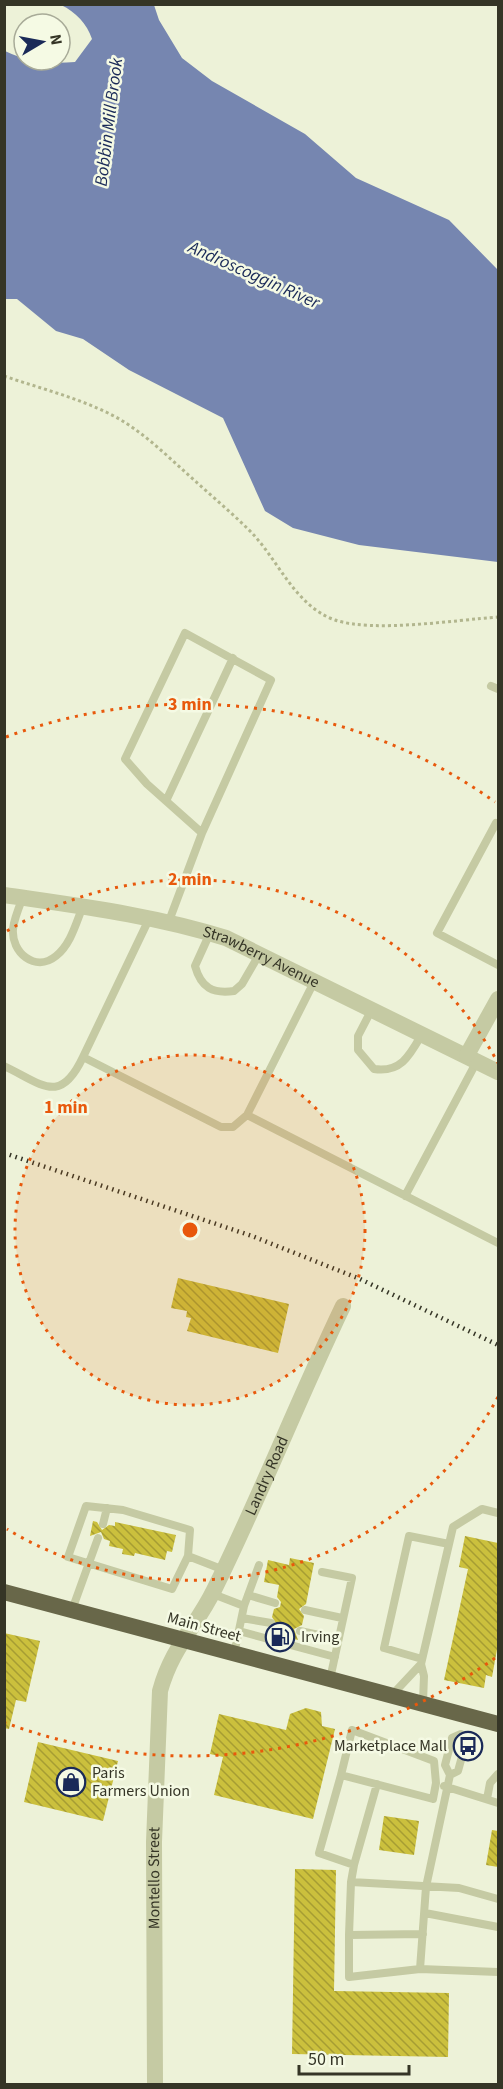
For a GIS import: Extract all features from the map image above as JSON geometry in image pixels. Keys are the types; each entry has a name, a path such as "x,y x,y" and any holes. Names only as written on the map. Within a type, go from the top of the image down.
{"highway":[{"name":"Main Street","path":"4,1592 423,1702 498,1724"}],"street":[{"name":"Strawberry Avenue","path":"4,895 150,917 210,933 260,953 498,1072"},
{"path":"472,1058 498,999"},
{"name":"Landry Road","path":"181,1640 213,1594 292,1413 343,1306"},
{"name":"Montello Street","path":"154,2085 154,1842 158,1714 165,1674 181,1640"}],"lane":[{"path":"169,921 202,833 271,680 185,633 125,759 166,801 202,833"},
{"path":"166,801 233,658"},
{"path":"496,823 437,933 498,965"},
{"path":"23,897 13,928 14,942 20,954 31,961 45,961 55,957 63,949 83,906"},
{"path":"4,1066 47,1087 57,1088 73,1077 150,917"},
{"path":"210,933 195,966 204,985 212,991 222,993 234,991 242,984 260,953"},
{"path":"83,1057 221,1127 233,1127 247,1115 315,980"},
{"path":"372,1009 358,1036 358,1050 374,1069 385,1070 396,1067 407,1059 422,1034"},
{"path":"405,1196 472,1058"},
{"path":"247,1115 498,1243"},
{"path":"86,1506 107,1508 123,1510 190,1530 188,1556 172,1589 68,1557 86,1506"},
{"path":"103,1524 107,1508"},
{"path":"423,1702 424,1676 421,1661 453,1527 482,1509 498,1513"},
{"path":"421,1661 384,1648 409,1536 448,1544"},
{"path":"72,1610 98,1538"},
{"path":"188,1556 224,1570"},
{"path":"234,1654 244,1606 259,1565"},
{"path":"322,1572 352,1578 330,1679"},
{"path":"213,1594 244,1606"},
{"path":"248,1595 275,1603"},
{"path":"305,1610 342,1618"},
{"path":"242,1617 270,1623"},
{"path":"300,1630 338,1639"},
{"path":"239,1631 335,1657"},
{"path":"392,1695 421,1661"},
{"path":"450,1775 458,1771 465,1742 461,1734 464,1715"},
{"path":"341,1775 433,1798 436,1783 434,1761 352,1730 319,1853 354,1865"},
{"path":"420,1969 426,1887 450,1775 444,1765 452,1738 461,1734"},
{"path":"487,1799 490,1783 498,1774"},
{"path":"436,1783 498,1803"},
{"path":"377,1784 351,1882 349,1977 420,1969 498,1972"},
{"path":"351,1882 459,1888 498,1899"},
{"path":"425,1913 498,1927"},
{"path":"349,1935 423,1934"}],"path":[{"path":"4,376 95,407 121,420 146,437 250,531 268,551 299,595 325,616 346,623 371,626 498,617"}],"water":[{"path":"61,5 154,5 159,20 182,58 212,81 305,134 356,178 449,220 498,270 498,562 359,545 293,528 265,511 223,418 129,370 83,339 56,331 17,299 5,299 5,51 12,54 12,72 72,72 72,62 75,62 92,39 87,28 71,11"}],"building":[{"path":"178,1278 289,1304 278,1353 187,1331 191,1318 186,1317 187,1311 171,1308"},
{"path":"93,1521 97,1522 102,1530 109,1525 115,1526 115,1522 176,1535 172,1552 167,1551 165,1560 135,1553 134,1556 122,1554 123,1549 109,1546 110,1541 104,1539 101,1532 90,1536"},
{"path":"465,1536 498,1543 498,1644 492,1677 486,1675 484,1688 444,1680 468,1569 459,1567"},
{"path":"290,1558 314,1563 306,1604 299,1609 304,1616 302,1625 294,1629 298,1640 268,1632 277,1625 272,1617 274,1609 280,1607 281,1602 277,1597 279,1585 264,1582 268,1560 289,1565"},
{"path":"4,1633 40,1641 26,1702 16,1700 9,1729 4,1728"},
{"path":"306,1708 321,1712 322,1726 335,1729 313,1819 214,1795 223,1757 210,1754 219,1714 286,1730 290,1714"},
{"name":"Paris Farmers Union","path":"38,1742 118,1761 103,1821 24,1802"},
{"path":"384,1816 419,1821 414,1855 379,1850"},
{"path":"492,1830 498,1831 498,1867 486,1865"},
{"path":"295,1869 336,1870 334,1991 449,1993 448,2057 292,2054"}],"railway":[{"path":"4,1153 252,1236 360,1279 498,1345"}],"place":[{"name":"Irving","path":"280,1637"},
{"name":"Marketplace Mall","path":"468,1746"},
{"name":"Paris Farmers Union","path":"71,1782"}],"water label":[{"name":"Bobbin Mill Brook","path":"109,122"},
{"name":"Androscoggin River","path":"254,275"}]}
